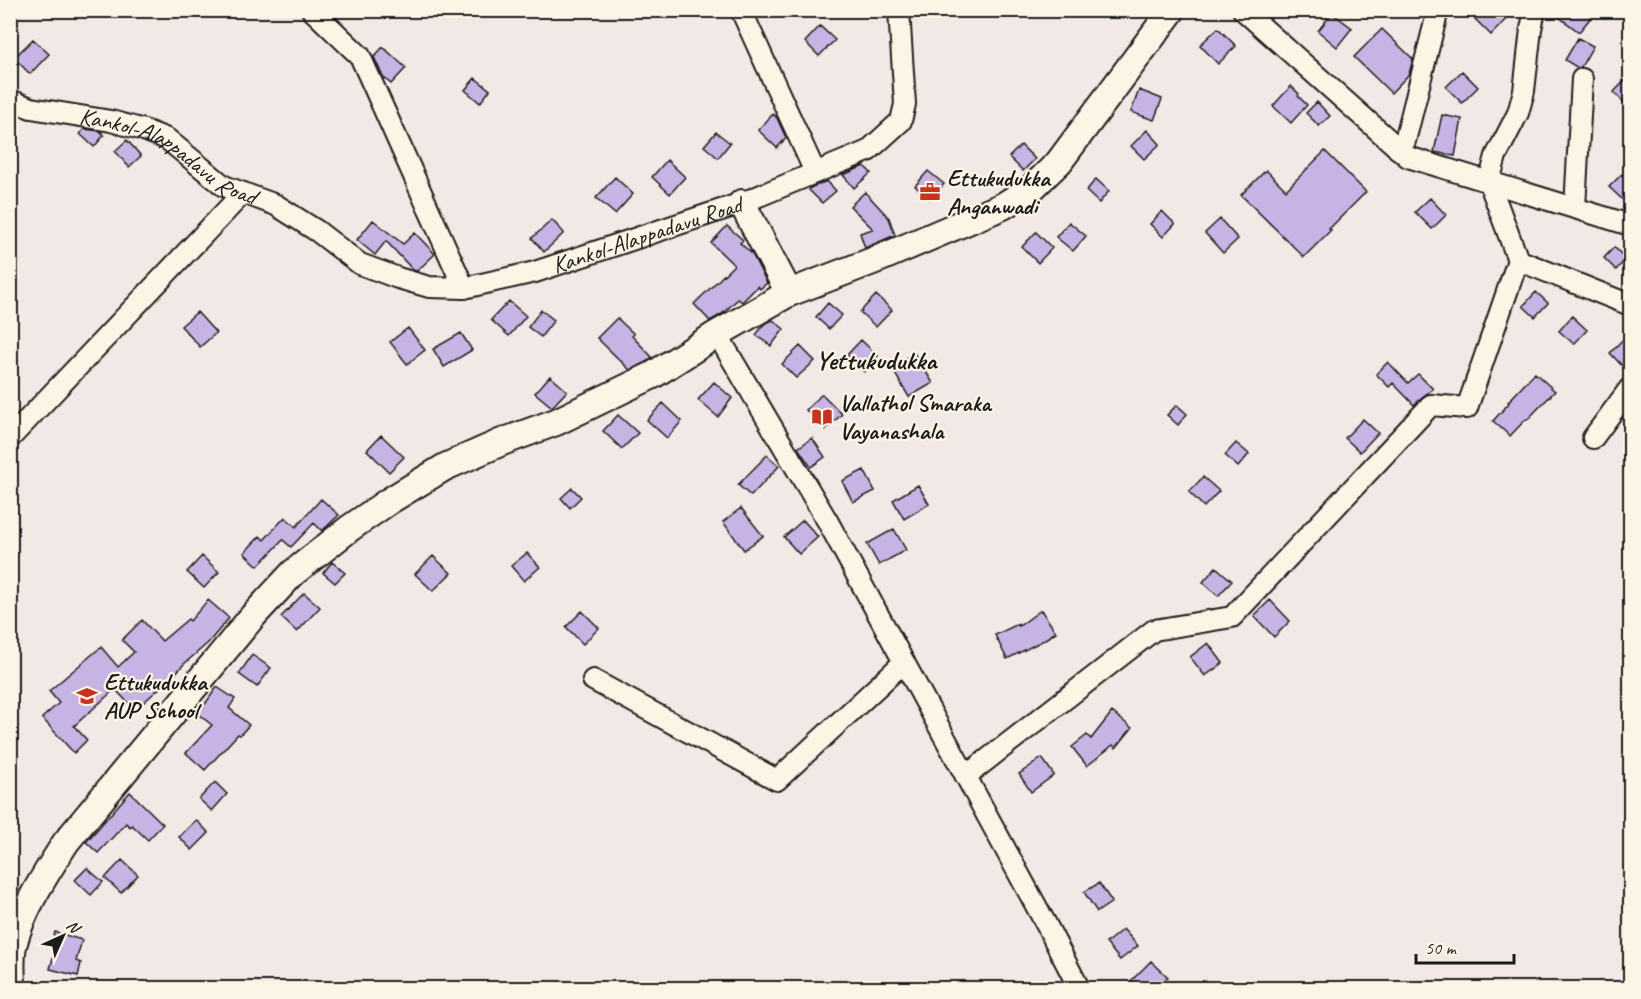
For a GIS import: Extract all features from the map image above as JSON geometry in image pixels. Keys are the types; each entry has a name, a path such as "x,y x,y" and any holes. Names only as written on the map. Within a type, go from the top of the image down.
{"main road":[{"path":"12,988 13,947 17,919 66,842 253,616 293,573 379,508 445,467 556,422 654,375 717,334 789,293 883,257 1004,206 1032,188 1059,162 1172,10"},
{"name":"Kankol-Alappadavu Road","path":"742,203 789,293"}],"street":[{"path":"312,10 360,56 464,288"},
{"path":"741,10 815,172"},
{"path":"742,203 868,151 901,121 905,104 899,10"},
{"path":"1243,10 1408,158 1630,225"},
{"path":"1398,149 1405,141 1438,10"},
{"path":"966,776 1155,630 1232,617 1431,405 1467,408 1518,260 1489,182 1497,156 1518,113 1524,91 1530,29 1535,10"},
{"path":"1575,208 1582,79"},
{"name":"Kankol-Alappadavu Road","path":"10,100 31,108 144,130 167,139 224,186 276,205 317,231 360,264 429,287 464,288 535,272 742,203"},
{"path":"10,438 243,193"},
{"path":"1518,260 1630,305"},
{"path":"717,334 828,522 1079,988"},
{"path":"1593,438 1630,388"},
{"path":"593,680 777,780 904,662"}],"building":[{"path":"1466,10 1515,10 1491,35"},
{"path":"1564,10 1585,10 1592,16 1579,32 1559,17"},
{"path":"1332,13 1352,28 1337,47 1318,31"},
{"path":"820,26 835,40 819,56 805,42"},
{"path":"1218,28 1236,46 1218,64 1200,45"},
{"path":"1382,29 1413,59 1409,74 1391,93 1354,57"},
{"path":"1578,38 1593,46 1581,67 1578,68 1565,60"},
{"path":"33,39 49,54 30,74 14,58"},
{"path":"383,47 406,68 391,84 383,77 374,57"},
{"path":"1462,71 1478,87 1462,103 1446,87"},
{"path":"1630,75 1630,109 1614,92"},
{"path":"475,78 490,90 480,103 465,90"},
{"path":"1291,86 1307,105 1291,123 1273,106"},
{"path":"1139,90 1162,99 1154,120 1131,112"},
{"path":"1317,102 1330,116 1319,126 1306,113"},
{"path":"773,114 786,138 777,148 758,130"},
{"path":"1442,115 1462,119 1455,156 1434,152"},
{"path":"84,129 100,131 104,135 94,147 80,134"},
{"path":"1147,130 1160,144 1144,159 1131,146"},
{"path":"716,132 730,143 718,158 704,146"},
{"path":"127,140 141,156 129,167 115,151"},
{"path":"1021,145 1035,159 1023,171 1009,157"},
{"path":"1325,151 1366,192 1304,257 1241,195 1266,170 1286,190"},
{"path":"667,160 685,177 670,194 652,177"},
{"path":"864,166 871,173 854,188 843,175"},
{"path":"928,171 944,184 930,199 915,186"},
{"path":"1622,174 1630,182 1630,196 1625,202 1609,187"},
{"path":"615,177 633,194 615,214 596,198"},
{"path":"1096,179 1109,191 1099,203 1086,191"},
{"path":"827,181 836,191 822,203 809,190"},
{"path":"865,192 889,218 895,235 865,248 860,233 873,229 850,206"},
{"path":"1430,198 1446,215 1432,229 1415,212"},
{"path":"1162,211 1175,224 1163,237 1150,224"},
{"path":"1220,219 1238,239 1223,253 1205,233"},
{"path":"373,220 403,244 415,233 435,254 417,271 413,270 386,241 375,255 357,240"},
{"path":"552,220 564,233 544,252 532,238"},
{"path":"1069,222 1086,236 1073,251 1056,237"},
{"path":"727,226 743,240 740,243 752,254 767,283 760,289 758,286 742,302 738,299 722,314 710,321 694,304 734,265 711,243"},
{"path":"1036,232 1052,248 1038,263 1022,247"},
{"path":"1614,247 1626,259 1616,270 1604,258"},
{"path":"1536,292 1548,303 1535,317 1523,306"},
{"path":"876,295 892,310 876,327 860,312"},
{"path":"509,301 526,316 509,336 491,320"},
{"path":"828,303 842,315 829,329 816,317"},
{"path":"541,310 554,320 541,337 528,327"},
{"path":"197,312 216,333 200,347 181,326"},
{"path":"1572,316 1587,330 1574,344 1559,331"},
{"path":"617,318 634,334 632,336 652,357 630,370 597,338"},
{"path":"773,320 784,329 771,346 756,335 764,324"},
{"path":"408,328 425,350 407,364 390,342"},
{"path":"461,333 472,350 444,367 433,349"},
{"path":"1624,338 1630,345 1630,374 1610,353"},
{"path":"861,340 878,356 864,372 847,355"},
{"path":"800,346 815,361 796,378 782,364"},
{"path":"914,353 933,383 909,397 891,367"},
{"path":"1388,362 1408,383 1418,374 1433,389 1414,405 1393,383 1389,387 1376,374"},
{"path":"1535,373 1555,391 1510,436 1493,421"},
{"path":"550,376 567,391 552,407 535,393"},
{"path":"714,382 732,398 718,417 698,400"},
{"path":"822,394 842,414 825,430 806,410"},
{"path":"663,403 682,421 667,438 647,420"},
{"path":"1177,405 1187,414 1178,425 1167,415"},
{"path":"618,415 638,433 622,449 603,431"},
{"path":"1363,419 1378,433 1360,452 1345,438"},
{"path":"381,435 404,457 389,472 367,450"},
{"path":"812,438 825,457 811,467 798,448"},
{"path":"1236,443 1249,454 1238,467 1225,455"},
{"path":"767,455 779,466 751,496 738,485"},
{"path":"864,470 875,491 853,502 842,481"},
{"path":"1203,477 1219,491 1204,507 1189,492"},
{"path":"918,485 929,504 904,519 893,500"},
{"path":"572,488 581,497 570,508 561,498"},
{"path":"321,499 339,515 322,531 314,523 291,547 283,540 258,566 244,553 260,536 264,540 285,517 296,527"},
{"path":"741,508 763,536 744,550 723,522"},
{"path":"803,520 818,537 799,554 784,537"},
{"path":"894,529 906,550 879,565 867,544"},
{"path":"527,553 540,567 524,581 511,566"},
{"path":"202,556 219,572 204,588 187,572"},
{"path":"433,556 451,573 433,591 415,574"},
{"path":"332,562 345,573 335,583 323,573"},
{"path":"1216,567 1232,581 1218,596 1203,582"},
{"path":"304,593 320,607 297,632 281,617"},
{"path":"208,600 229,618 208,643 164,686 135,710 115,689 74,726 87,740 74,753 42,718 59,703 49,691 101,647 118,667 134,652 122,640 142,620 162,641 188,619 190,621"},
{"path":"1270,600 1290,621 1274,637 1254,616"},
{"path":"1041,610 1056,632 1007,659 995,635 1018,624 1019,626"},
{"path":"582,611 599,628 583,644 566,627"},
{"path":"1208,643 1223,663 1205,676 1190,657"},
{"path":"252,655 271,668 257,687 239,674"},
{"path":"217,687 235,699 229,708 249,725 205,770 186,753 212,725 198,714"},
{"path":"1112,712 1132,728 1116,748 1113,745 1087,766 1072,747 1087,735 1091,739"},
{"path":"1042,758 1054,775 1031,792 1019,774"},
{"path":"215,782 227,794 212,811 199,799"},
{"path":"130,792 163,824 148,840 132,825 130,827 126,823 98,853 86,842"},
{"path":"196,820 209,833 192,850 179,837"},
{"path":"122,860 138,875 121,893 105,878"},
{"path":"87,868 103,882 91,895 75,880"},
{"path":"1099,883 1112,902 1097,912 1084,892"},
{"path":"1123,929 1138,946 1120,960 1106,943"},
{"path":"55,932 82,940 76,961 81,963 78,976 50,969 56,946 52,944"},
{"path":"1151,961 1168,977 1157,988 1124,988"}],"place":[{"name":"Ettukudukka Anganwadi","path":"930,192"},
{"name":"Vallathol Smaraka Vayanashala","path":"822,417"},
{"name":"Ettukudukka AUP School","path":"87,696"}],"district":[{"name":"Yettukudukka","path":"876,360"}]}
